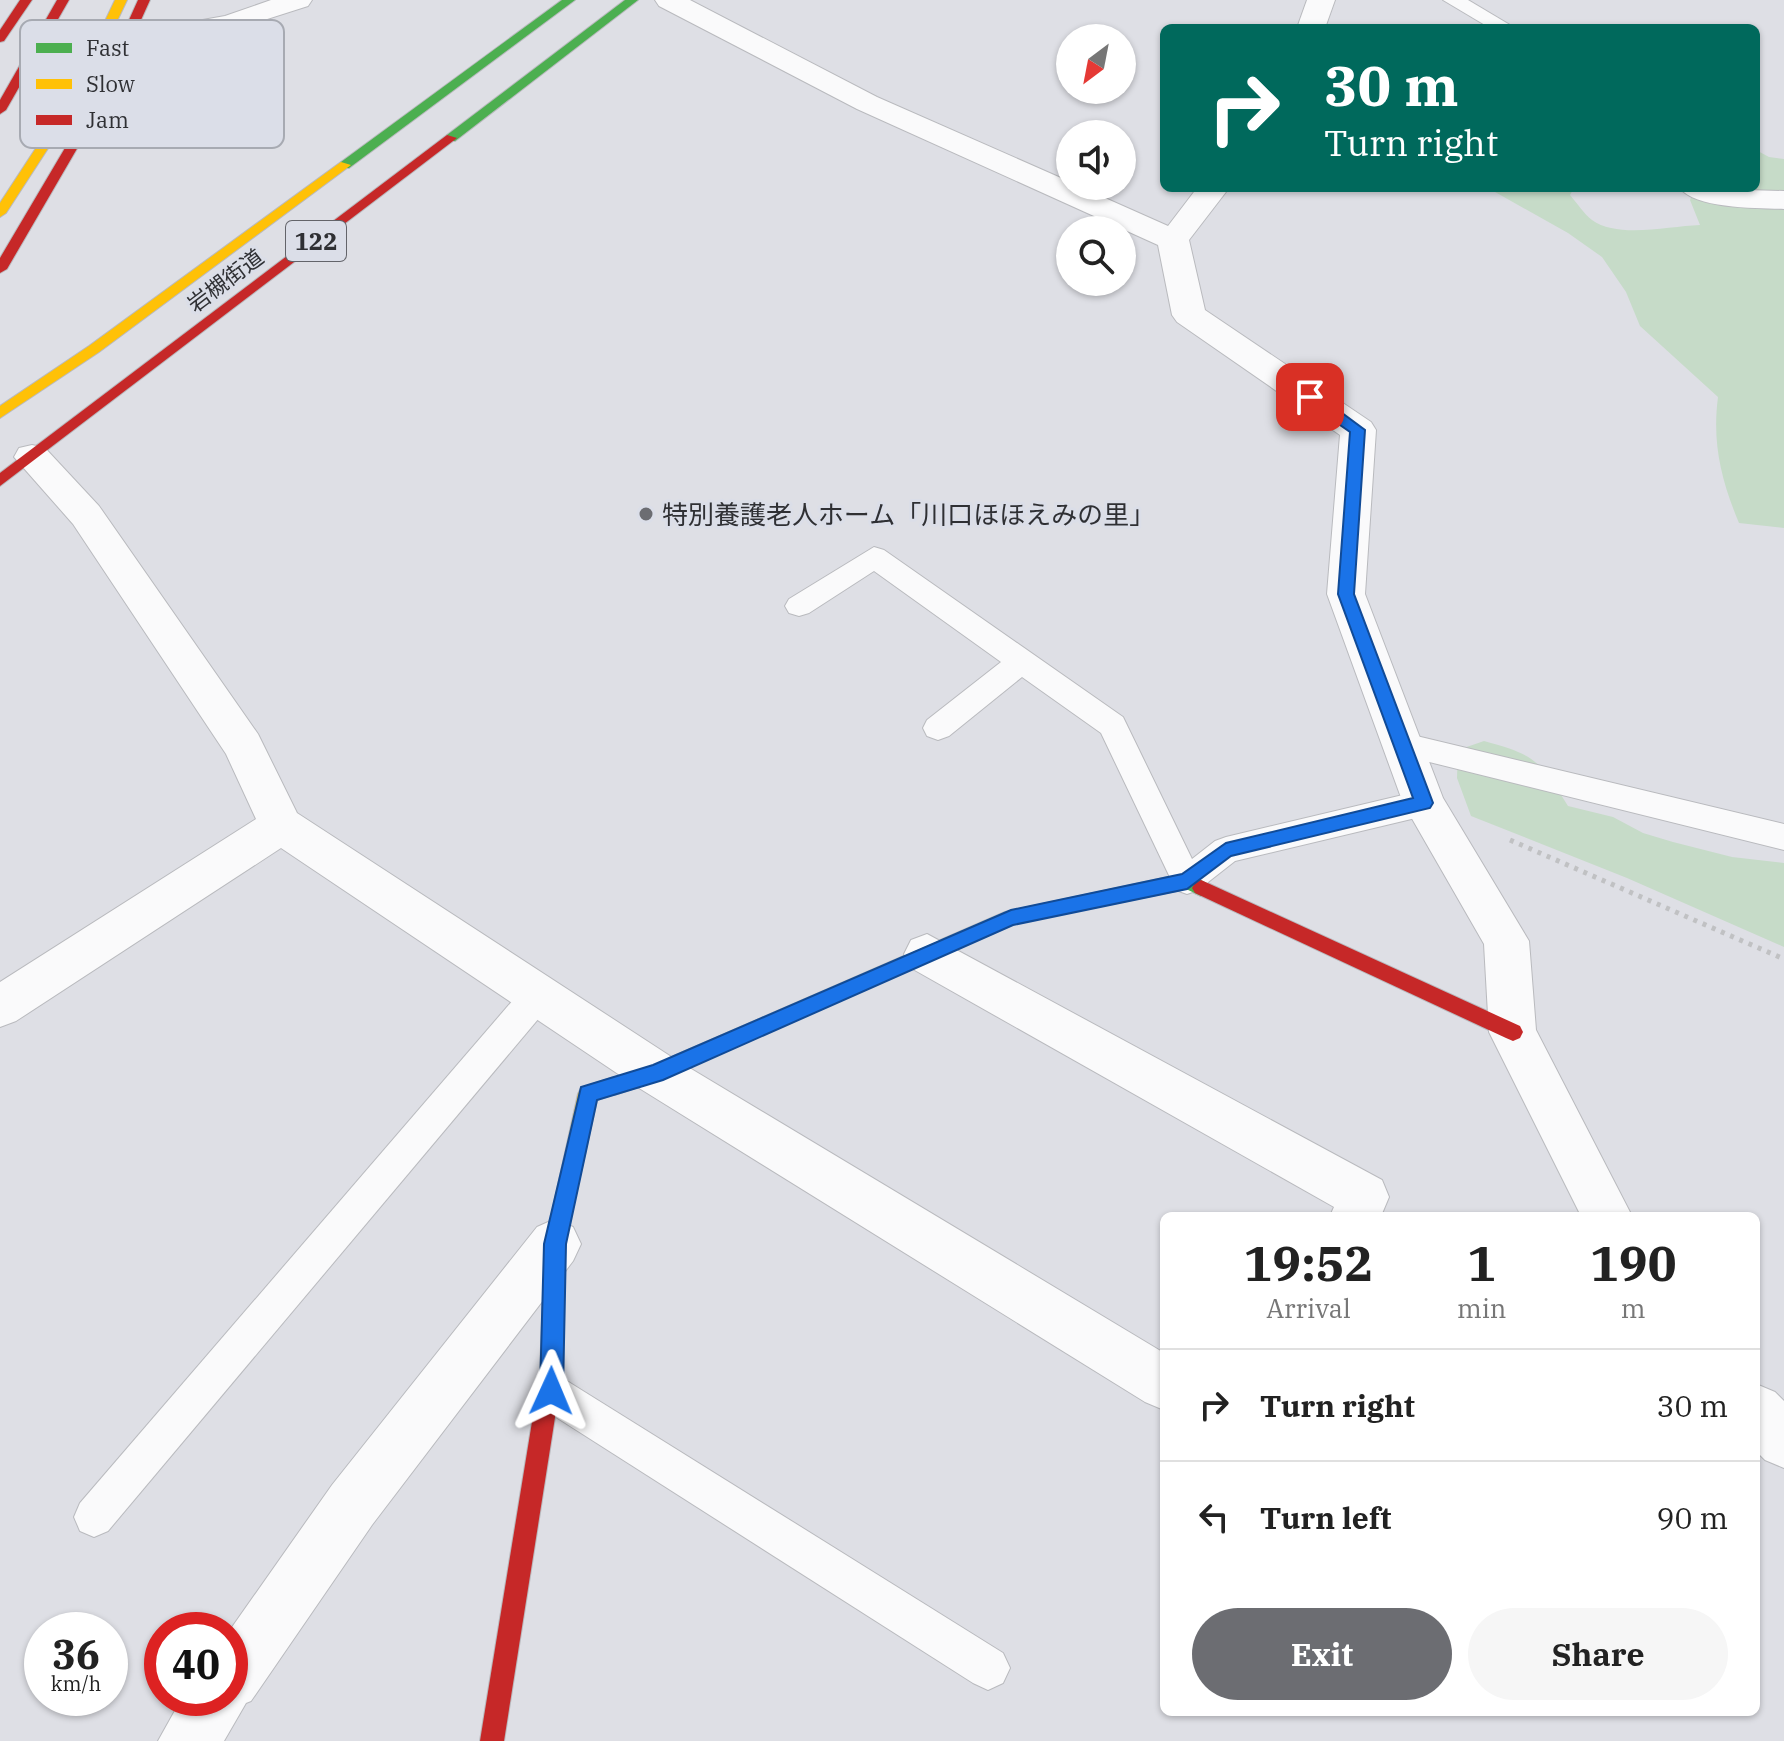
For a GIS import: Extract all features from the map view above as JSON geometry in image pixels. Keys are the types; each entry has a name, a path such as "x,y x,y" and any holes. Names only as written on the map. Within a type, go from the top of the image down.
{"main road":[{"path":"0,39 26,0"},
{"path":"52,20 63,0"},
{"path":"112,20 121,0"},
{"path":"137,20 144,0"},
{"name":"岩槻街道","path":"0,413 94,349 569,0"},
{"name":"岩槻街道","path":"16,469 632,0"},
{"path":"0,110 20,75"},
{"path":"0,213 42,148"},
{"path":"0,240 48,148"},
{"path":"0,269 68,148"},
{"path":"25,375 94,349"},
{"path":"492,1741 551,1391 555,1244 588,1094 656,1073 1011,917 1187,881 1513,1032"}],"street":[{"path":"239,20 298,0"},
{"path":"669,0 867,103 1173,240"},
{"path":"1312,24 1321,0"},
{"path":"1210,192 1173,240 1189,315 1358,430 1346,594 1424,803 1506,941 1513,1032 1605,1212"},
{"path":"1710,192 1724,196 1784,200"},
{"path":"16,469 86,515 243,746 281,825 656,1073 1160,1381"},
{"path":"0,1007 281,825"},
{"path":"927,954 1364,1197 1357,1212"},
{"path":"248,1654 352,1505 555,1244"},
{"path":"1760,1415 1784,1441"},
{"path":"188,1741 205,1716"}],"lane":[{"path":"1453,0 1498,24"},
{"path":"799,606 874,557 1022,661 1112,725 1187,881 1226,850 1424,803"},
{"path":"938,728 1022,661"},
{"path":"1404,745 1784,837"},
{"path":"94,1517 538,995"},
{"path":"551,1391 988,1668"}],"path":[{"path":"1424,803 1784,959"}],"green space":[{"path":"1760,152 1784,159 1784,528 1739,523 1727,492 1717,446 1718,397 1640,326 1626,292 1602,257 1568,233 1495,192 1572,192 1570,195 1592,220 1603,226 1629,230 1700,225 1690,200 1693,192 1760,192"},
{"path":"1484,741 1515,751 1535,762 1568,806 1613,817 1643,833 1673,842 1732,857 1784,863 1784,947 1627,878 1471,816 1457,778 1458,750"}],"traffic: fast":[{"path":"345,165 569,0"},
{"path":"451,138 632,0"},
{"path":"614,1086 656,1073 1011,917 1187,881 1201,888"}],"traffic: slow":[{"path":"112,20 121,0"},
{"path":"0,213 42,148"},
{"path":"0,413 94,349 345,165"},
{"path":"551,1373 555,1244 588,1094 614,1086"}],"traffic: jam":[{"path":"0,39 26,0"},
{"path":"52,20 63,0"},
{"path":"135,20 144,0"},
{"path":"0,110 20,75"},
{"path":"0,481 451,138"},
{"path":"0,269 71,148"},
{"path":"1201,888 1513,1032"},
{"path":"492,1741 551,1373"}],"place":[{"name":"特別養護老人ホーム「川口ほほえみの里」","path":"646,514"}],"route":[{"path":"551,1391 555,1244 588,1094 656,1073 1011,917 1187,881 1226,850 1424,803 1346,594 1358,430 1310,397"}]}
